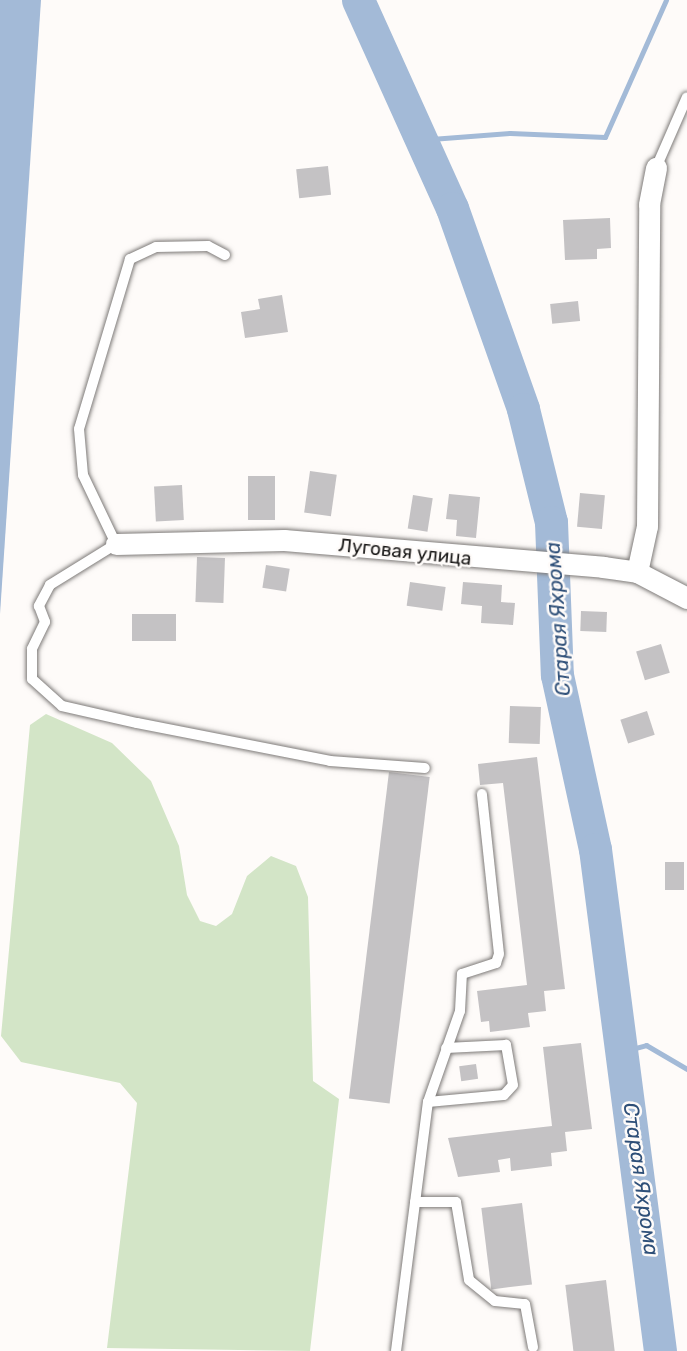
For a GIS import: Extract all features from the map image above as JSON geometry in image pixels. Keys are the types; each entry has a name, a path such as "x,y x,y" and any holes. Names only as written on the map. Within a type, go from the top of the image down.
{"street":[{"path":"637,572 647,526 649,204 656,169"},
{"name":"Луговая улица","path":"116,544 284,540 525,565 603,567 637,572 687,598"}],"lane":[{"path":"656,169 687,97"},
{"path":"225,255 208,246 140,250 114,298 79,429 79,453 116,544 50,585 39,606 45,622 32,649 32,679 49,697 137,723 330,761 425,768"},
{"path":"396,1351 428,1102 460,1011 462,974 496,963 499,954 482,794"},
{"path":"428,1102 504,1095 513,1085 506,1045 446,1048"},
{"path":"415,1202 456,1202 469,1280 495,1301 525,1304 533,1347"}],"green space":[{"path":"46,714 112,743 151,781 179,846 187,895 200,921 216,926 232,914 247,876 271,856 296,866 308,897 313,1081 339,1099 310,1351 107,1348 137,1103 120,1083 21,1062 1,1036 30,725"}],"water":[{"path":"0,0 41,0 0,614"}],"building":[{"path":"328,166 331,195 299,198 296,169"},
{"path":"610,218 611,248 597,249 597,259 565,260 563,220"},
{"path":"282,295 288,332 245,338 241,312 260,309 258,299"},
{"path":"578,301 580,321 552,324 550,304"},
{"path":"310,471 337,475 331,516 304,513"},
{"path":"248,476 275,476 275,520 248,520"},
{"path":"182,485 184,520 156,521 154,486"},
{"path":"580,493 605,495 602,529 577,527"},
{"path":"449,494 480,497 476,538 456,536 457,520 446,519"},
{"path":"413,495 433,498 427,532 408,529"},
{"path":"197,557 225,558 223,603 195,602"},
{"path":"266,565 290,569 286,591 262,588"},
{"path":"410,582 446,587 442,611 407,606"},
{"path":"463,582 502,585 501,602 515,603 513,625 481,623 482,606 461,604"},
{"path":"581,611 607,612 606,632 580,631"},
{"path":"132,614 176,614 176,641 132,641"},
{"path":"661,644 670,673 645,680 636,652"},
{"path":"510,706 541,707 540,744 509,743"},
{"path":"647,711 655,735 628,743 620,720"},
{"path":"537,757 565,989 544,991 546,1011 528,1013 530,1027 490,1032 489,1021 481,1022 477,991 527,985 503,783 480,785 478,764"},
{"path":"389,772 430,777 390,1104 349,1099"},
{"path":"665,862 684,862 684,890 665,890"},
{"path":"581,1043 592,1129 565,1132 567,1151 551,1153 552,1166 511,1171 510,1158 498,1160 500,1172 458,1177 448,1138 552,1126 543,1047"},
{"path":"476,1064 478,1079 461,1081 459,1066"},
{"path":"522,1203 532,1284 491,1289 481,1208"},
{"path":"606,1280 615,1351 573,1351 565,1285"}],"waterway":[{"name":"Старая Яхрома","path":"358,0 452,208 523,409 551,522 557,675 595,849 660,1351"},
{"path":"418,140 510,133 605,137 666,0"},
{"path":"624,1051 646,1045 687,1069"}]}
